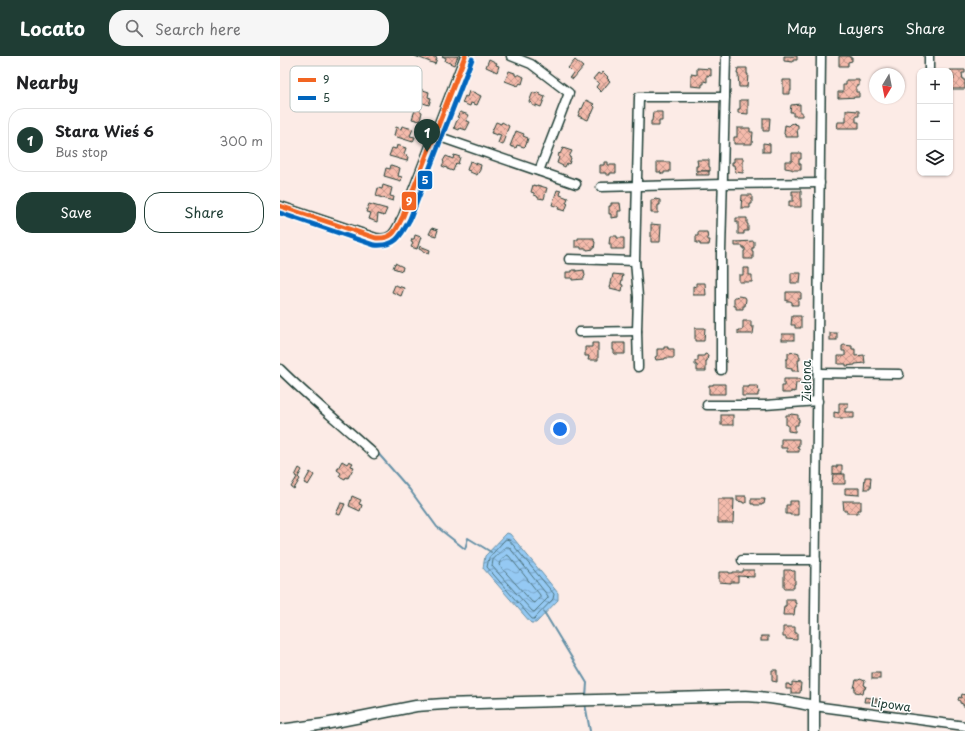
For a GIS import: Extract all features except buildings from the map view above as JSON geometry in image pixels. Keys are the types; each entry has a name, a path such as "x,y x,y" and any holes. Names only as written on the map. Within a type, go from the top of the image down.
{"street":[{"path":"280,206 376,238 388,238 392,235 402,216 466,56"},
{"path":"511,56 531,64 569,92 539,171"},
{"path":"721,370 721,252 726,56"},
{"name":"Zielona","path":"814,706 821,56"},
{"path":"929,56 929,68"},
{"path":"638,367 638,297 635,261 639,97 725,97"},
{"path":"434,135 576,184"},
{"path":"600,187 820,183"},
{"path":"569,259 635,261"},
{"path":"579,332 637,331"},
{"path":"280,369 374,454"},
{"path":"818,373 899,374"},
{"path":"707,405 765,405 818,401"},
{"path":"742,560 816,560"},
{"path":"280,730 325,724 416,706 444,704 766,696 814,706 814,731"},
{"name":"Lipowa","path":"814,706 965,726"}],"water":[{"path":"507,533 510,534 558,593 558,600 536,623 531,623 483,568 485,556"}],"waterway":[{"path":"376,451 410,490 437,527 465,549 468,538 491,552"},
{"path":"544,612 587,683 586,697"},
{"path":"585,704 590,731"}],"transit line":[{"name":"9","path":"280,206 376,238 387,237 394,233 403,216 465,56"},
{"name":"5","path":"280,213 374,245 388,244 397,239 404,231 410,219 472,59"}],"place":[{"name":"Stara Wieś 6","path":"427,152"}]}
